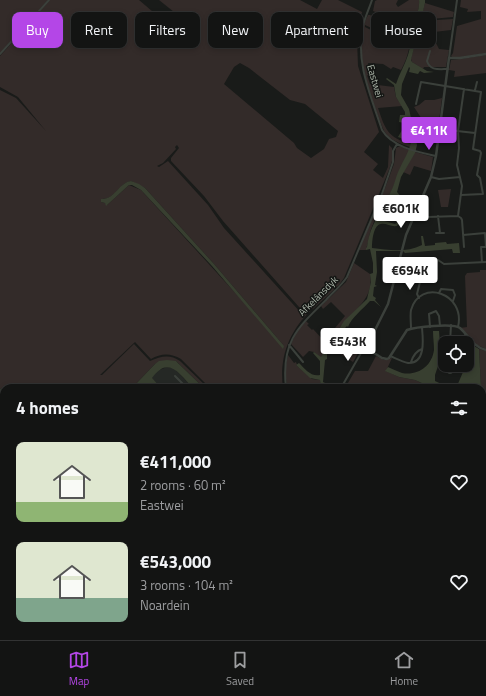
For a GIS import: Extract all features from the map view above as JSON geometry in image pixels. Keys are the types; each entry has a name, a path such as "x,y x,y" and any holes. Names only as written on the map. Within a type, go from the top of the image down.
{"street":[{"path":"0,54 49,0"},
{"name":"Eastwei","path":"372,0 365,16 361,33 360,53 362,67 382,130 385,136 397,144 409,149 436,156"},
{"path":"344,384 361,353 366,348 367,343 386,309 402,249 431,177 436,156 457,0"},
{"path":"430,51 427,61 430,67 433,69 448,69"},
{"path":"449,58 486,54"},
{"path":"416,104 421,82 475,90 481,93 473,149 481,153 477,175 480,178 483,194 461,195"},
{"path":"475,90 477,82"},
{"path":"458,216 462,186 457,165 459,148 458,131 464,89"},
{"path":"439,129 475,133"},
{"name":"Afkelânsdyk","path":"286,384 285,364 292,337 299,326 340,287 347,277 393,162 397,144"},
{"path":"431,177 439,179 460,177"},
{"path":"415,216 458,216 462,219 464,248"},
{"path":"438,216 440,233"},
{"path":"436,233 444,233"},
{"path":"463,235 485,233 486,247 481,247 482,262"},
{"path":"395,278 416,277 420,262 438,260 444,264 486,262"},
{"path":"419,298 417,294 420,282"},
{"path":"439,293 441,289 453,290 455,295 453,301"},
{"path":"411,328 411,310 419,298 428,292 439,293 453,301 457,309 458,327"},
{"path":"430,327 429,314 436,311 439,316 440,326"},
{"path":"366,348 385,359 389,358 404,332 411,328 451,325 458,327 474,344 486,350"},
{"path":"450,336 451,325"},
{"path":"390,356 407,363 412,362 419,357 422,349 422,328"},
{"path":"290,345 303,362"},
{"path":"412,362 412,357 422,349"},
{"path":"175,376 183,384"}],"shaded area":[{"path":"0,0 48,0 37,12 12,12 12,40 0,53"},
{"path":"50,0 139,0 153,12 135,12 135,48 200,48 200,12 174,12 159,0 300,0 317,9 322,0 338,0 362,12 271,12 271,48 357,48 358,66 379,132 364,152 378,164 373,170 383,178 388,167 389,145 392,148 392,161 389,170 344,278 339,285 313,309 309,306 302,309 299,307 223,221 204,196 171,161 171,158 179,148 177,145 175,147 176,149 163,163 157,166 159,167 168,161 208,205 224,228 301,313 307,308 311,310 303,318 291,336 287,346 284,355 283,384 206,384 181,359 166,354 151,359 135,342 100,375 102,375 134,344 150,361 165,356 173,357 180,361 204,384 200,384 176,361 155,364 136,384 0,384 0,90 16,98 46,131 18,97 0,87 0,56 12,43 12,48 63,48 63,12 39,12","holes":["240,63 249,68 290,100 305,104 338,131 336,137 329,139 324,149 311,158 297,148 294,143 224,84 234,67","131,181 145,188 214,264 284,346 141,190 129,185 107,205 101,202 101,199 110,197 123,185"]},
{"path":"398,0 396,4 398,7 409,0 419,0 418,11 376,12 373,11 375,1"},
{"path":"419,0 425,0 423,12 418,12"},
{"path":"461,0 486,0 486,53 463,57 451,56 453,53 457,26 481,19 481,11 467,12 468,9 460,7"},
{"path":"425,3 454,12 453,17 436,19 436,12 422,12"},
{"path":"368,15 370,15 371,28 365,25 365,27 371,30 371,48 409,48 401,70 393,67 391,69 383,64 368,63 370,73 376,77 375,79 367,75 370,84 394,87 396,97 402,106 378,108 388,132 397,139 411,144 410,147 392,139 384,131 369,89 362,58 363,28"},
{"path":"453,19 451,30 436,32 436,20"},
{"path":"436,43 439,49 449,50 446,67 424,67 423,69 412,62 411,59 414,48 436,48"},
{"path":"410,48 414,48 411,60 412,62 427,71 434,72 424,73 420,71 418,74 409,72 409,67 402,84 401,95 409,109 417,145 415,153 401,177 397,192 403,199 395,196 381,220 395,224 404,214 397,226 381,224 376,227 372,248 404,250 416,248 422,245 421,236 423,236 425,246 446,242 447,244 459,243 460,253 453,253 452,249 405,253 403,251 376,251 377,272 375,285 377,286 374,287 373,296 376,298 375,300 381,307 374,301 370,301 354,317 348,327 347,326 342,331 327,354 323,382 325,384 320,384 320,380 310,378 296,365 299,363 311,374 320,375 320,361 313,353 314,352 321,357 344,321 367,299 371,282 370,274 373,273 373,263 370,249 366,250 366,248 371,231 392,188 411,142 398,137 402,130 408,130 403,127 404,125 409,127 409,124 399,122 400,115 405,115 405,112 396,97 394,85 386,79 387,78 396,84"},
{"path":"486,55 486,73 454,77 455,71 449,70 451,60"},
{"path":"442,98 439,121 425,124 414,107 425,100"},
{"path":"400,146 409,151 391,192 376,217 371,229 366,250 359,250 394,164 396,148"},
{"path":"415,152 433,157 431,171 414,166 410,175 403,172"},
{"path":"131,181 145,188 214,264 284,346 283,349 212,266 141,190 129,185 106,206 105,203 101,202 101,199 110,197 123,185"},
{"path":"451,189 448,207 441,207 438,190"},
{"path":"354,263 370,274 371,283 366,298 338,330 335,328 345,316 331,302 323,309 321,306 346,282"},
{"path":"480,270 486,270 486,349 475,344 474,336 468,336 460,328 467,327 465,276 467,273 480,272"},
{"path":"306,321 309,324 307,325 312,330 313,329 328,345 321,358 314,352 309,351 303,357 291,344 297,331"},
{"path":"342,331 349,338 358,353 353,362 340,354 332,346"},
{"path":"433,331 439,331 438,366 435,381 441,384 424,384 415,380 399,377 385,371 388,367 402,373 413,373 423,369 433,356"},
{"path":"474,346 479,349 481,384 458,384 463,372 474,372"},
{"path":"479,349 486,351 486,384 481,384"},
{"path":"288,355 294,363 296,362 296,365 312,379 320,380 320,384 287,384 285,369"},
{"path":"376,356 384,360 392,358 386,371 399,377 415,380 424,384 347,384 355,371 368,371"},
{"path":"159,361 176,361 200,384 189,384 174,369 169,367 158,371 152,378 157,384 136,384"},
{"path":"167,367 174,368 189,384 146,384 157,371"}]}
